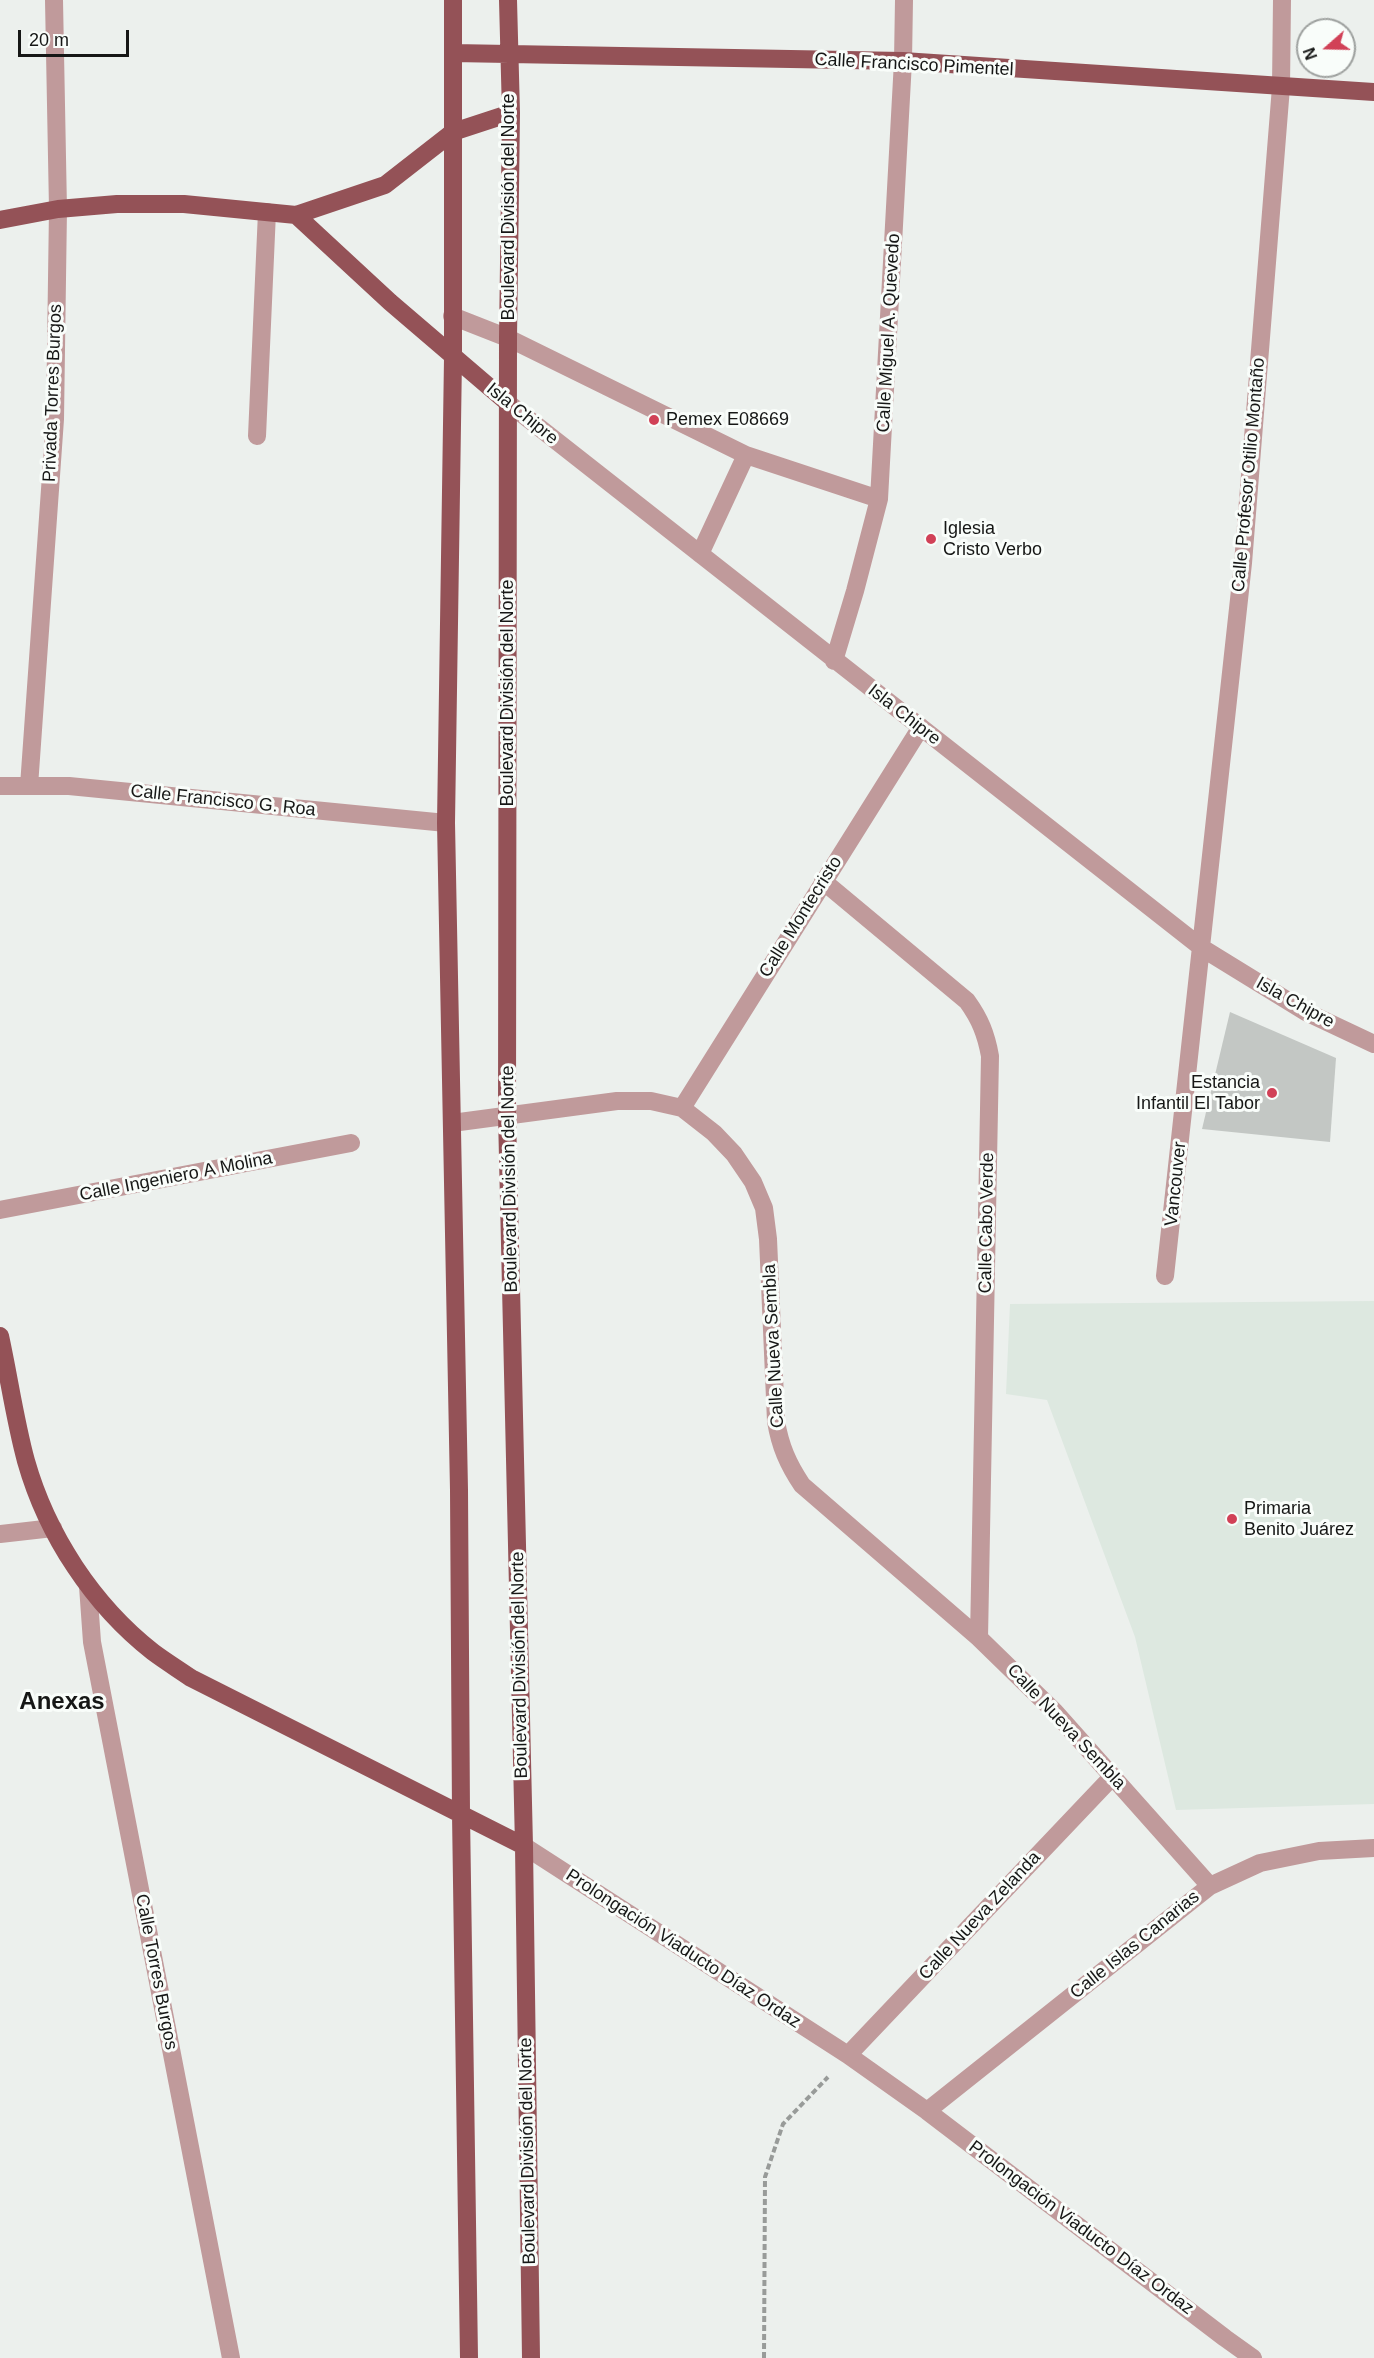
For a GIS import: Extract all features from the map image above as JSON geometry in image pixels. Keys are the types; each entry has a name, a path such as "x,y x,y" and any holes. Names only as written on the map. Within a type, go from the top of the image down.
{"main road":[{"path":"453,0 453,358 446,823 459,1490 469,2358"},
{"name":"Boulevard División del Norte","path":"508,0 511,113 508,338 507,1115 524,1846 531,2358"},
{"name":"Calle Francisco Pimentel","path":"453,53 903,61 1374,92"},
{"path":"0,220 58,209 117,204 184,204 296,215 385,185 453,132 511,113"},
{"path":"296,215 453,358"},
{"name":"Isla Chipre","path":"453,358 508,403"},
{"name":"Prolongación Viaducto Díaz Ordaz","path":"0,1336 26,1461 42,1506 64,1551 88,1586 123,1625 153,1652 191,1678 524,1846"}],"street":[{"name":"Privada Torres Burgos","path":"29,786 55,418 58,209 54,0"},
{"name":"Calle Miguel A. Quevedo","path":"834,661 879,499 903,61 904,0"},
{"name":"Calle Profesor Otilio Montaño","path":"1202,948 1243,563 1281,87 1282,0"},
{"path":"257,436 267,212"},
{"path":"452,316 508,338 746,455 879,499"},
{"name":"Isla Chipre","path":"508,403 1202,948 1306,1012 1374,1044"},
{"path":"700,554 746,455"},
{"name":"Calle Montecristo","path":"682,1108 921,727"},
{"name":"Calle Francisco G. Roa","path":"0,786 69,786 446,823"},
{"name":"Calle Cabo Verde","path":"823,881 967,1001 986,1034 990,1056 980,1638"},
{"name":"Vancouver","path":"1165,1276 1202,948"},
{"name":"Calle Nueva Sembla","path":"452,1123 617,1101 651,1101 682,1108 714,1133 734,1154 753,1182 764,1208 768,1239 776,1421 779,1442 788,1464 802,1485 980,1638 1055,1712 1210,1886"},
{"name":"Calle Ingeniero A Molina","path":"0,1210 351,1143"},
{"path":"0,1534 53,1528"},
{"name":"Calle Torres Burgos","path":"88,1586 92,1642 231,2358"},
{"name":"Calle Nueva Zelanda","path":"848,2055 1113,1776"},
{"name":"Prolongación Viaducto Díaz Ordaz","path":"524,1846 848,2055 927,2111 1253,2358"},
{"name":"Calle Islas Canarias","path":"927,2111 1210,1886 1260,1863 1319,1851 1374,1848"}],"path":[{"path":"764,2358 765,2177 783,2124 848,2055"}],"shaded area":[{"name":"Primaria Benito Juárez","path":"1374,1301 1374,1804 1176,1810 1135,1637 1047,1400 1006,1394 1010,1304"}],"building":[{"name":"Estancia Infantil El Tabor","path":"1230,1012 1336,1058 1330,1142 1202,1129"}],"place":[{"name":"Pemex E08669","path":"654,420"},
{"name":"Iglesia Cristo Verbo","path":"931,539"},
{"name":"Estancia Infantil El Tabor","path":"1272,1093"},
{"name":"Primaria Benito Juárez","path":"1232,1519"}],"district":[{"name":"Anexas","path":"62,1702"}]}
